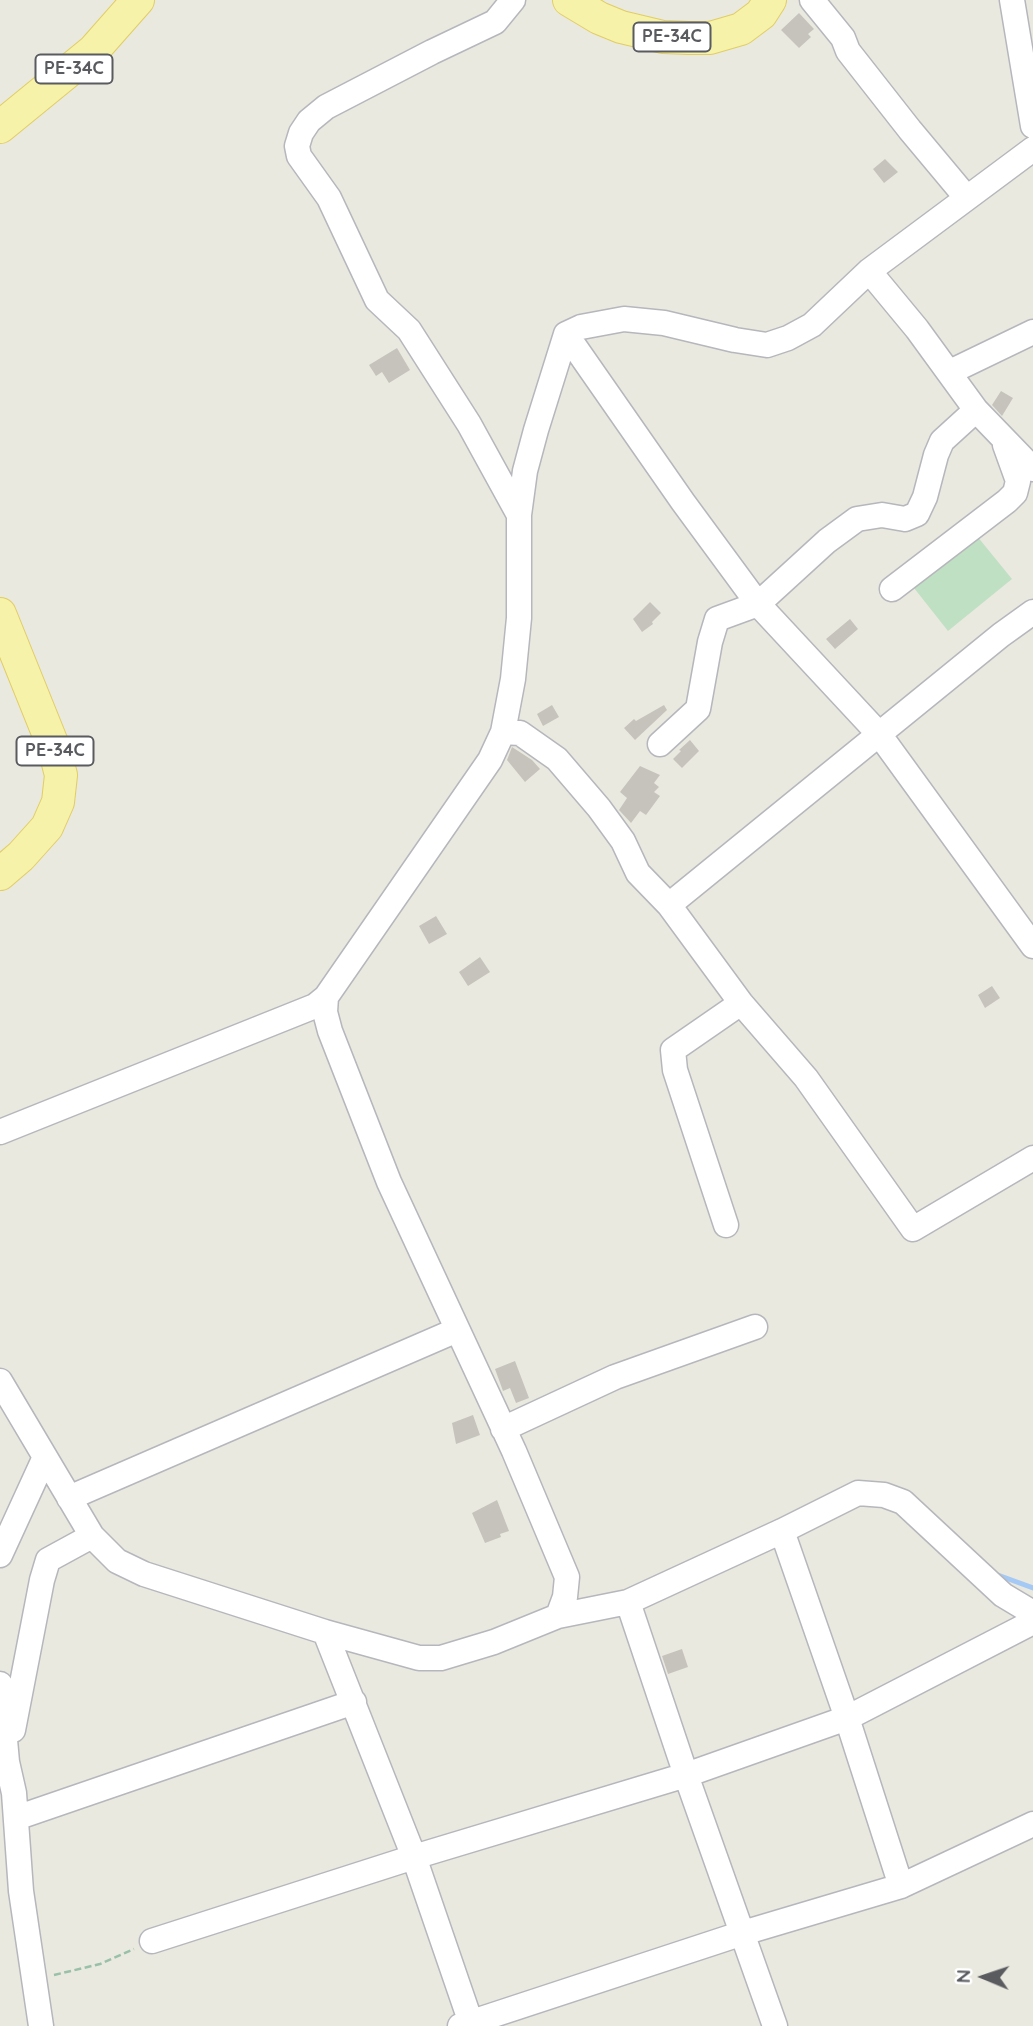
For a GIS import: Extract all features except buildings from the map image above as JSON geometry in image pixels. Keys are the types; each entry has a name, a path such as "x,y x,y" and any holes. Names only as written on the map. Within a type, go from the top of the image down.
{"main road":[{"name":"PE-34C","path":"0,127 93,51 138,0"},
{"name":"PE-34C","path":"569,0 599,18 621,27 663,37 688,38 710,38 741,29 761,14 770,0"},
{"name":"PE-34C","path":"0,614 50,735 60,763 61,775 58,802 47,827 21,856 0,874"}],"street":[{"path":"513,0 495,22 326,107 309,121 301,132 297,146 299,156 330,198 377,300 409,331 469,424 519,515"},
{"path":"812,0 843,38 848,51 966,198"},
{"path":"1012,0 1033,127"},
{"path":"0,1132 315,1006 326,997 490,760 503,732 513,679 519,618 519,515 525,471 566,334 590,324 624,319 664,323 767,345 788,338 812,325 869,271 1033,149"},
{"path":"869,271 950,372 976,410 1033,469"},
{"path":"950,372 1033,332"},
{"path":"566,334 758,604 879,734 1033,946"},
{"path":"660,744 698,709 717,619 758,604 827,541 857,519 882,514 905,519 917,514 943,441 976,410"},
{"path":"892,589 1015,493 1018,481 1001,434"},
{"path":"669,905 1033,612"},
{"path":"503,732 520,733 557,759 623,841 638,873 669,905 741,1003 806,1079 913,1229 1033,1158"},
{"path":"326,997 325,1012 330,1031 389,1182 503,1429 567,1577 565,1597 558,1616"},
{"path":"726,1225 676,1070 673,1050 741,1003"},
{"path":"503,1429 615,1377 755,1327"},
{"path":"69,1498 457,1330"},
{"path":"0,1381 92,1536 117,1561 144,1574 325,1632 419,1658 441,1658 494,1642 558,1616 628,1602 858,1493 884,1495 903,1502 1003,1595 1033,1613"},
{"path":"0,1555 45,1457"},
{"path":"782,1531 847,1718 901,1886"},
{"path":"7,1762 48,1560 92,1536"},
{"path":"628,1602 775,2026"},
{"path":"152,1941 414,1857 686,1775 847,1718 1033,1622"},
{"path":"325,1632 414,1857 467,2025 743,1933 901,1886 1033,1824"},
{"path":"0,1684 7,1762 14,1793 21,1891 41,2026"},
{"path":"16,1818 354,1702"}],"path":[{"path":"33,1980 100,1964 152,1941"}],"green space":[{"path":"977,536 1012,579 948,631 914,588"}],"waterway":[{"path":"995,1574 1033,1588"}]}
